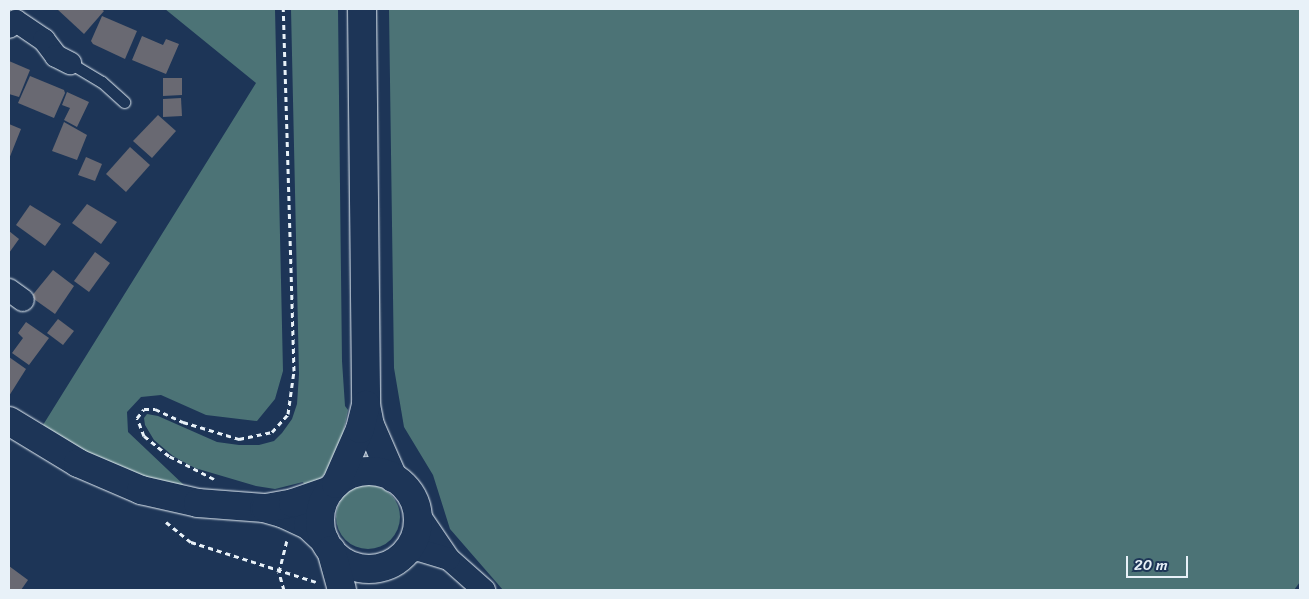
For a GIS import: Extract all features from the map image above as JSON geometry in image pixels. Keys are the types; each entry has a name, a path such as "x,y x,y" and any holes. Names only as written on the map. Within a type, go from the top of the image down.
{"main road":[{"path":"362,9 366,405 370,425 393,478 411,496 417,512 417,529 403,555 369,590"},
{"path":"342,590 320,515 360,429 366,405"},
{"path":"9,421 78,463 141,490 198,503 264,508 294,518 308,525 345,562 364,568 382,567 403,555"},
{"path":"264,508 293,503 333,487 350,475 368,471 393,478"}],"street":[{"path":"12,19 44,40 56,56 70,63"},
{"path":"417,512 449,559 484,590"},
{"path":"403,555 419,550 449,559"}],"lane":[{"path":"70,63 102,82 124,102"}],"path":[{"path":"220,481 169,456 144,436 137,418 144,409 156,409 184,422 239,439 272,432 288,414 294,371 283,9"},
{"path":"284,590 279,572 294,518"},
{"path":"164,520 191,542 279,572 342,590"}],"green space":[{"path":"165,9 275,9 283,371 275,399 257,421 206,415 161,395 141,397 127,412 128,432 186,487 154,484 94,457 43,425 256,83"},
{"path":"291,9 338,9 342,361 345,406 348,410 342,439 334,461 323,476 312,487 306,489 303,482 275,489 256,486 195,468 173,456 154,440 145,425 144,418 147,414 158,416 217,442 239,445 259,445 274,441 292,419 297,404 299,374"},
{"path":"389,9 1300,9 1300,582 1294,590 503,590 450,529 433,475 404,427 394,368"},
{"path":"368,485 380,487 391,494 398,505 400,517 398,529 391,540 380,547 368,549 356,547 345,540 338,529 336,517 338,505 345,494 356,487"}],"building":[{"path":"57,9 101,9 104,11 84,34"},
{"path":"102,16 137,31 125,59 93,44 91,41"},
{"path":"142,36 163,45 166,39 179,44 166,74 132,60"},
{"path":"9,61 30,70 19,97 9,94"},
{"path":"30,76 64,90 65,93 54,118 18,103"},
{"path":"163,78 182,78 182,95 163,96"},
{"path":"67,92 89,102 77,127 64,120 70,108 62,105"},
{"path":"181,98 182,116 163,117 163,99"},
{"path":"158,115 176,131 152,158 133,141"},
{"path":"64,122 87,135 77,160 52,151"},
{"path":"9,124 21,129 9,159"},
{"path":"130,147 150,165 126,192 106,174"},
{"path":"86,157 102,164 95,181 78,175"},
{"path":"87,204 117,222 101,244 72,223"},
{"path":"30,205 61,224 45,246 16,225"},
{"path":"9,231 19,239 9,253"},
{"path":"95,252 110,263 89,292 74,281"},
{"path":"53,270 74,286 55,314 31,297"},
{"path":"58,319 74,331 63,345 47,333"},
{"path":"26,322 49,338 29,365 12,353 23,338 18,333"},
{"path":"9,357 26,369 9,396"},
{"path":"9,566 28,580 21,590 9,590"}]}
